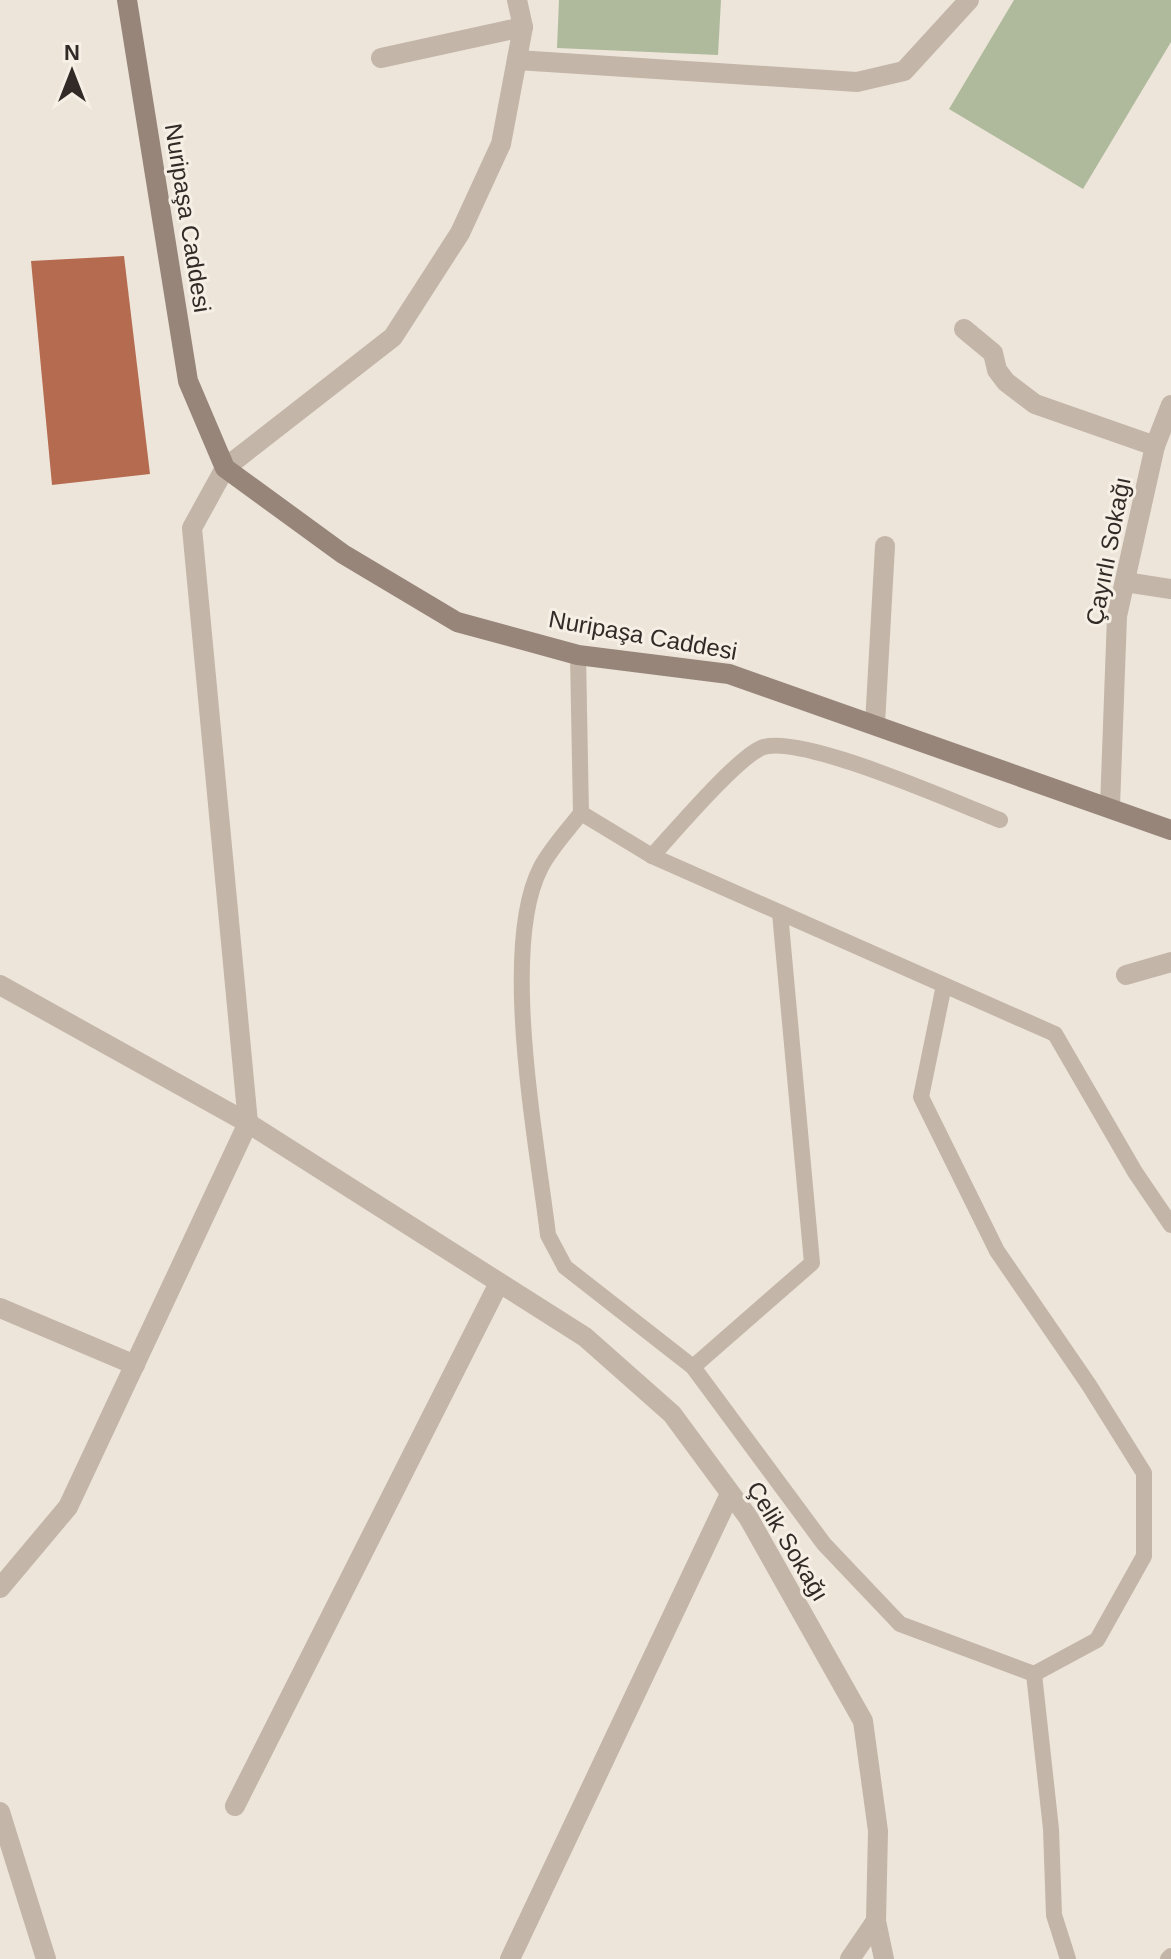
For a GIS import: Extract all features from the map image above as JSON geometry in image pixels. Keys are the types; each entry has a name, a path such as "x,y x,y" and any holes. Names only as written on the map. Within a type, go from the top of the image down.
{"street":[{"name":"Nuripaşa Caddesi","path":"127,0 188,381 225,468 343,554 457,622 578,655 729,674 1171,830"},
{"path":"0,1588 68,1507 248,1123 192,528 225,468 393,337 460,233 501,144 523,27 517,0"},
{"path":"517,60 857,82 904,71 969,0"},
{"path":"381,58 523,27"},
{"path":"964,329 993,353 1006,382 1035,404 1155,446"},
{"name":"Çayırlı Sokağı","path":"1110,807 1117,616 1155,446 1171,405"},
{"path":"875,724 885,546"},
{"path":"1125,582 1171,589"},
{"path":"1126,975 1171,962"},
{"name":"Çelik Sokağı","path":"0,985 248,1123 585,1337 672,1414 748,1517 863,1721 878,1831 876,1921 884,1959"},
{"path":"235,1806 499,1283"},
{"path":"0,1308 135,1365"},
{"path":"510,1959 730,1494"},
{"path":"0,1812 46,1959"},
{"path":"850,1959 876,1921"}],"lane":[{"path":"578,655 581,813 541,866 523,921 523,1005 548,1235 565,1267 693,1367 824,1544 900,1624 1034,1674 1097,1640 1144,1556 1144,1473 1089,1385 997,1251 921,1097 944,985"},
{"path":"652,856 747,758 776,743 812,750 1000,820"},
{"path":"581,813 652,856 1055,1034 1135,1172 1171,1225"},
{"path":"693,1367 812,1263 780,913"},
{"path":"1034,1674 1051,1829 1054,1915 1068,1959"}],"green space":[{"path":"559,0 721,0 718,55 557,48"},
{"path":"1014,0 1171,0 1171,42 1083,189 949,109"}],"building":[{"path":"124,256 150,474 52,485 31,261"}]}
